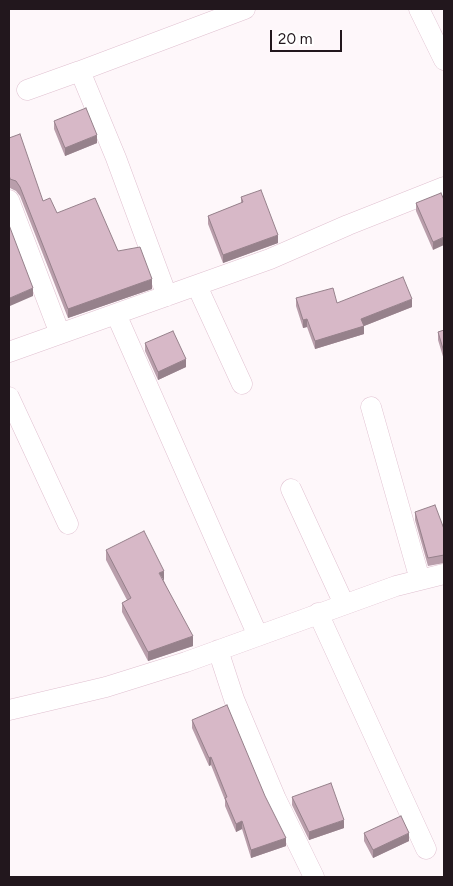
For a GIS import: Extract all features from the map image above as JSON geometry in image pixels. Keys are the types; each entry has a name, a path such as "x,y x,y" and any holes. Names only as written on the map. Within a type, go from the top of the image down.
{"street":[{"path":"27,90 245,9"},
{"path":"419,9 444,60"},
{"path":"80,71 116,158 168,296"},
{"path":"9,352 270,259 348,225 444,187"},
{"path":"9,200 60,334"},
{"path":"196,286 242,384"},
{"path":"116,314 258,636"},
{"path":"9,397 68,524"},
{"path":"371,407 420,580"},
{"path":"291,489 344,604"},
{"path":"9,710 106,687 218,650 396,586 444,574"},
{"path":"318,613 426,849"},
{"path":"218,650 234,699 314,877"}],"building":[{"path":"86,108 97,135 65,148 54,121"},
{"path":"20,134 43,201 50,198 57,213 95,198 118,251 140,247 152,279 68,309 20,187 16,181 10,179 9,138"},
{"path":"261,190 278,235 223,255 208,216 243,202 241,197"},
{"path":"441,193 444,200 444,237 433,242 416,203"},
{"path":"9,225 33,288 10,298 9,296"},
{"path":"403,277 412,299 361,319 364,326 315,341 307,319 303,320 296,298 333,288 337,303"},
{"path":"444,330 444,352 438,332"},
{"path":"173,331 186,359 158,372 145,343"},
{"path":"435,505 444,529 444,555 428,558 415,512"},
{"path":"144,531 164,571 159,573 193,636 148,652 122,603 131,598 106,550"},
{"path":"227,705 265,796 286,838 251,850 242,821 236,824 211,757 209,758 192,720"},
{"path":"331,783 344,820 309,832 292,797"},
{"path":"401,816 409,833 373,850 364,833"}]}
